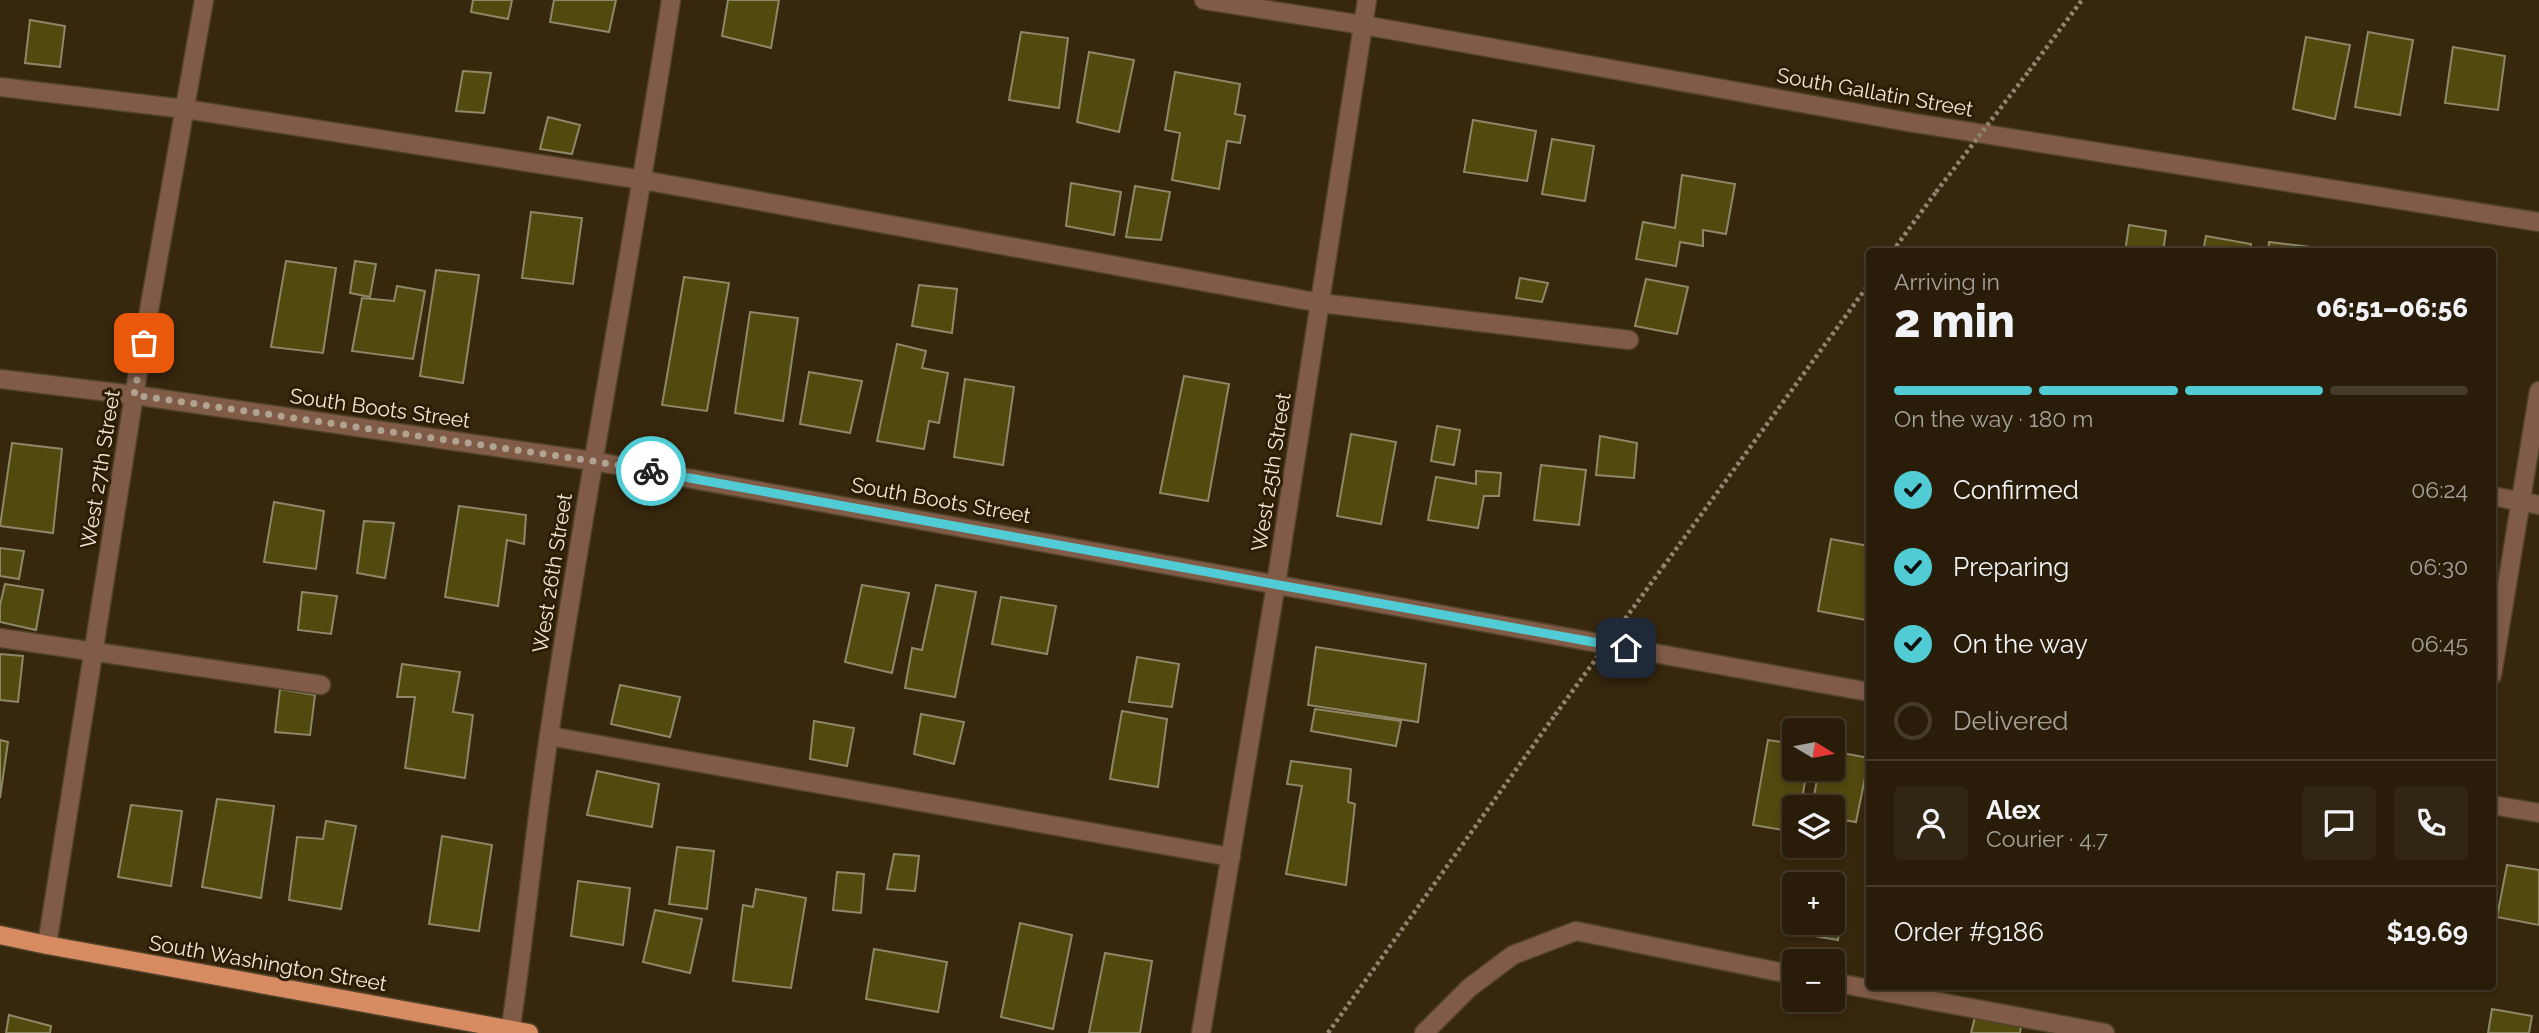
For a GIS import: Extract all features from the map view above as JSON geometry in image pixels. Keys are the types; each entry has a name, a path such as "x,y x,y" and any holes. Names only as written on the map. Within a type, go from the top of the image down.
{"main road":[{"name":"South Washington Street","path":"0,935 516,1032"}],"street":[{"name":"West 27th Street","path":"47,945 134,395 204,0"},
{"name":"West 26th Street","path":"516,1032 548,736 671,0"},
{"name":"South Gallatin Street","path":"1204,0 1363,25 1908,122 2539,222"},
{"name":"West 25th Street","path":"1202,1033 1321,303 1367,0"},
{"path":"0,87 185,109 643,180 1321,303 1629,340"},
{"name":"South Boots Street","path":"0,379 134,395 593,461 1866,691"},
{"path":"2496,651 2539,391"},
{"path":"2496,497 2539,505"},
{"path":"0,638 321,685"},
{"path":"548,736 1231,857"},
{"path":"2496,806 2539,813"},
{"path":"1424,1033 1469,988 1513,955 1576,931 1782,973"},
{"path":"1845,984 1866,988"},
{"path":"1875,990 2105,1033"}],"path":[{"path":"1895,248 2082,0"},
{"path":"1328,1033 1555,715 1866,288"}],"building":[{"path":"473,0 512,0 508,19 471,12"},
{"path":"554,0 616,0 609,32 550,22"},
{"path":"728,0 779,0 771,48 722,36"},
{"path":"30,20 65,26 60,67 25,63"},
{"path":"1021,32 1068,38 1059,108 1009,100"},
{"path":"2368,32 2413,40 2400,115 2355,107"},
{"path":"2306,37 2350,45 2335,119 2293,109"},
{"path":"2453,47 2505,56 2498,110 2445,103"},
{"path":"1089,52 1134,60 1119,132 1077,122"},
{"path":"463,71 491,73 484,113 456,111"},
{"path":"1175,72 1240,84 1235,114 1245,116 1240,143 1227,141 1219,189 1172,180 1180,133 1165,130"},
{"path":"548,117 580,125 572,154 540,149"},
{"path":"1473,120 1536,131 1527,181 1464,172"},
{"path":"1552,139 1594,146 1585,201 1542,194"},
{"path":"1682,175 1735,184 1726,234 1703,230 1703,246 1680,242 1676,266 1636,259 1643,222 1675,228"},
{"path":"1071,183 1121,192 1114,235 1066,226"},
{"path":"1135,186 1170,192 1161,240 1126,237"},
{"path":"531,212 582,218 573,284 522,278"},
{"path":"2129,225 2166,231 2164,248 2126,248"},
{"path":"2206,236 2251,244 2250,248 2204,248"},
{"path":"2269,242 2312,247 2312,248 2268,248"},
{"path":"286,261 336,268 323,353 271,347"},
{"path":"355,261 376,264 370,297 350,293"},
{"path":"436,270 479,275 463,383 420,376"},
{"path":"684,277 729,283 707,411 662,405"},
{"path":"1520,278 1548,283 1542,302 1516,298"},
{"path":"1646,279 1688,287 1677,334 1635,326"},
{"path":"919,285 957,289 952,333 912,326"},
{"path":"397,286 425,291 413,359 352,351 362,298 394,301"},
{"path":"750,312 798,318 783,421 735,413"},
{"path":"897,344 926,351 922,368 948,373 939,423 929,421 924,449 877,441"},
{"path":"809,372 862,381 850,433 800,424"},
{"path":"1184,376 1229,384 1208,501 1160,493"},
{"path":"965,379 1014,387 1003,465 954,457"},
{"path":"1437,426 1460,430 1454,465 1431,461"},
{"path":"1351,434 1396,442 1381,524 1337,516"},
{"path":"1600,436 1637,443 1634,478 1596,475"},
{"path":"12,443 62,449 53,533 0,526"},
{"path":"1541,465 1586,470 1579,525 1534,520"},
{"path":"1476,471 1501,473 1499,496 1484,496 1478,528 1428,520 1436,477 1476,484"},
{"path":"274,502 324,511 316,569 264,562"},
{"path":"459,506 526,515 524,544 507,540 498,606 445,597"},
{"path":"364,521 394,523 385,578 357,573"},
{"path":"1831,539 1866,545 1866,620 1818,611"},
{"path":"0,548 24,551 19,579 0,576"},
{"path":"5,584 43,590 36,630 0,622 0,605"},
{"path":"862,585 909,593 892,673 845,662"},
{"path":"936,585 976,592 955,697 905,688 912,648 922,650"},
{"path":"302,592 337,596 331,634 298,630"},
{"path":"1001,597 1056,606 1047,654 992,644"},
{"path":"1316,647 1426,664 1418,722 1308,705"},
{"path":"0,654 23,656 18,702 0,700"},
{"path":"1137,657 1179,664 1172,707 1129,702"},
{"path":"402,664 460,672 453,712 473,715 465,778 405,768 415,697 397,697"},
{"path":"620,685 680,697 670,737 611,724"},
{"path":"280,689 315,695 310,735 275,732"},
{"path":"1315,709 1401,721 1396,746 1311,731"},
{"path":"1122,711 1167,719 1158,787 1110,779"},
{"path":"921,714 964,722 954,764 914,754"},
{"path":"814,721 854,728 847,766 810,759"},
{"path":"0,740 8,742 0,798"},
{"path":"1768,740 1782,742 1782,781 1805,781 1803,795 1782,795 1782,830 1753,825"},
{"path":"1845,753 1866,757 1866,773 1856,822 1845,820 1845,795 1814,795 1817,781 1845,781"},
{"path":"1291,761 1351,769 1348,802 1355,804 1346,885 1286,874 1302,786 1287,784"},
{"path":"597,771 659,784 652,827 587,815"},
{"path":"217,799 274,806 261,898 202,887"},
{"path":"131,805 182,811 171,886 118,877"},
{"path":"326,821 356,826 341,909 289,900 297,837 323,839"},
{"path":"442,836 492,845 479,931 429,924"},
{"path":"677,847 714,851 707,909 669,904"},
{"path":"894,854 919,856 915,891 887,889"},
{"path":"2507,865 2539,870 2539,925 2497,917"},
{"path":"837,872 864,874 861,913 833,910"},
{"path":"578,881 630,888 623,945 571,936"},
{"path":"756,889 806,898 791,988 733,981 743,905 753,907"},
{"path":"655,910 702,919 690,973 643,962"},
{"path":"1020,923 1072,935 1053,1029 1001,1017"},
{"path":"1808,935 1839,935 1838,940"},
{"path":"874,949 947,962 938,1012 866,999"},
{"path":"1105,953 1152,961 1140,1033 1089,1033"},
{"path":"1977,1009 2022,1019 2020,1033 1971,1033"},
{"path":"2492,1009 2532,1016 2529,1033 2488,1033"},
{"path":"9,1015 51,1026 50,1033 6,1033"}],"way so far":[{"path":"144,343 134,395 651,471"}],"route":[{"path":"651,471 1626,648"}]}
